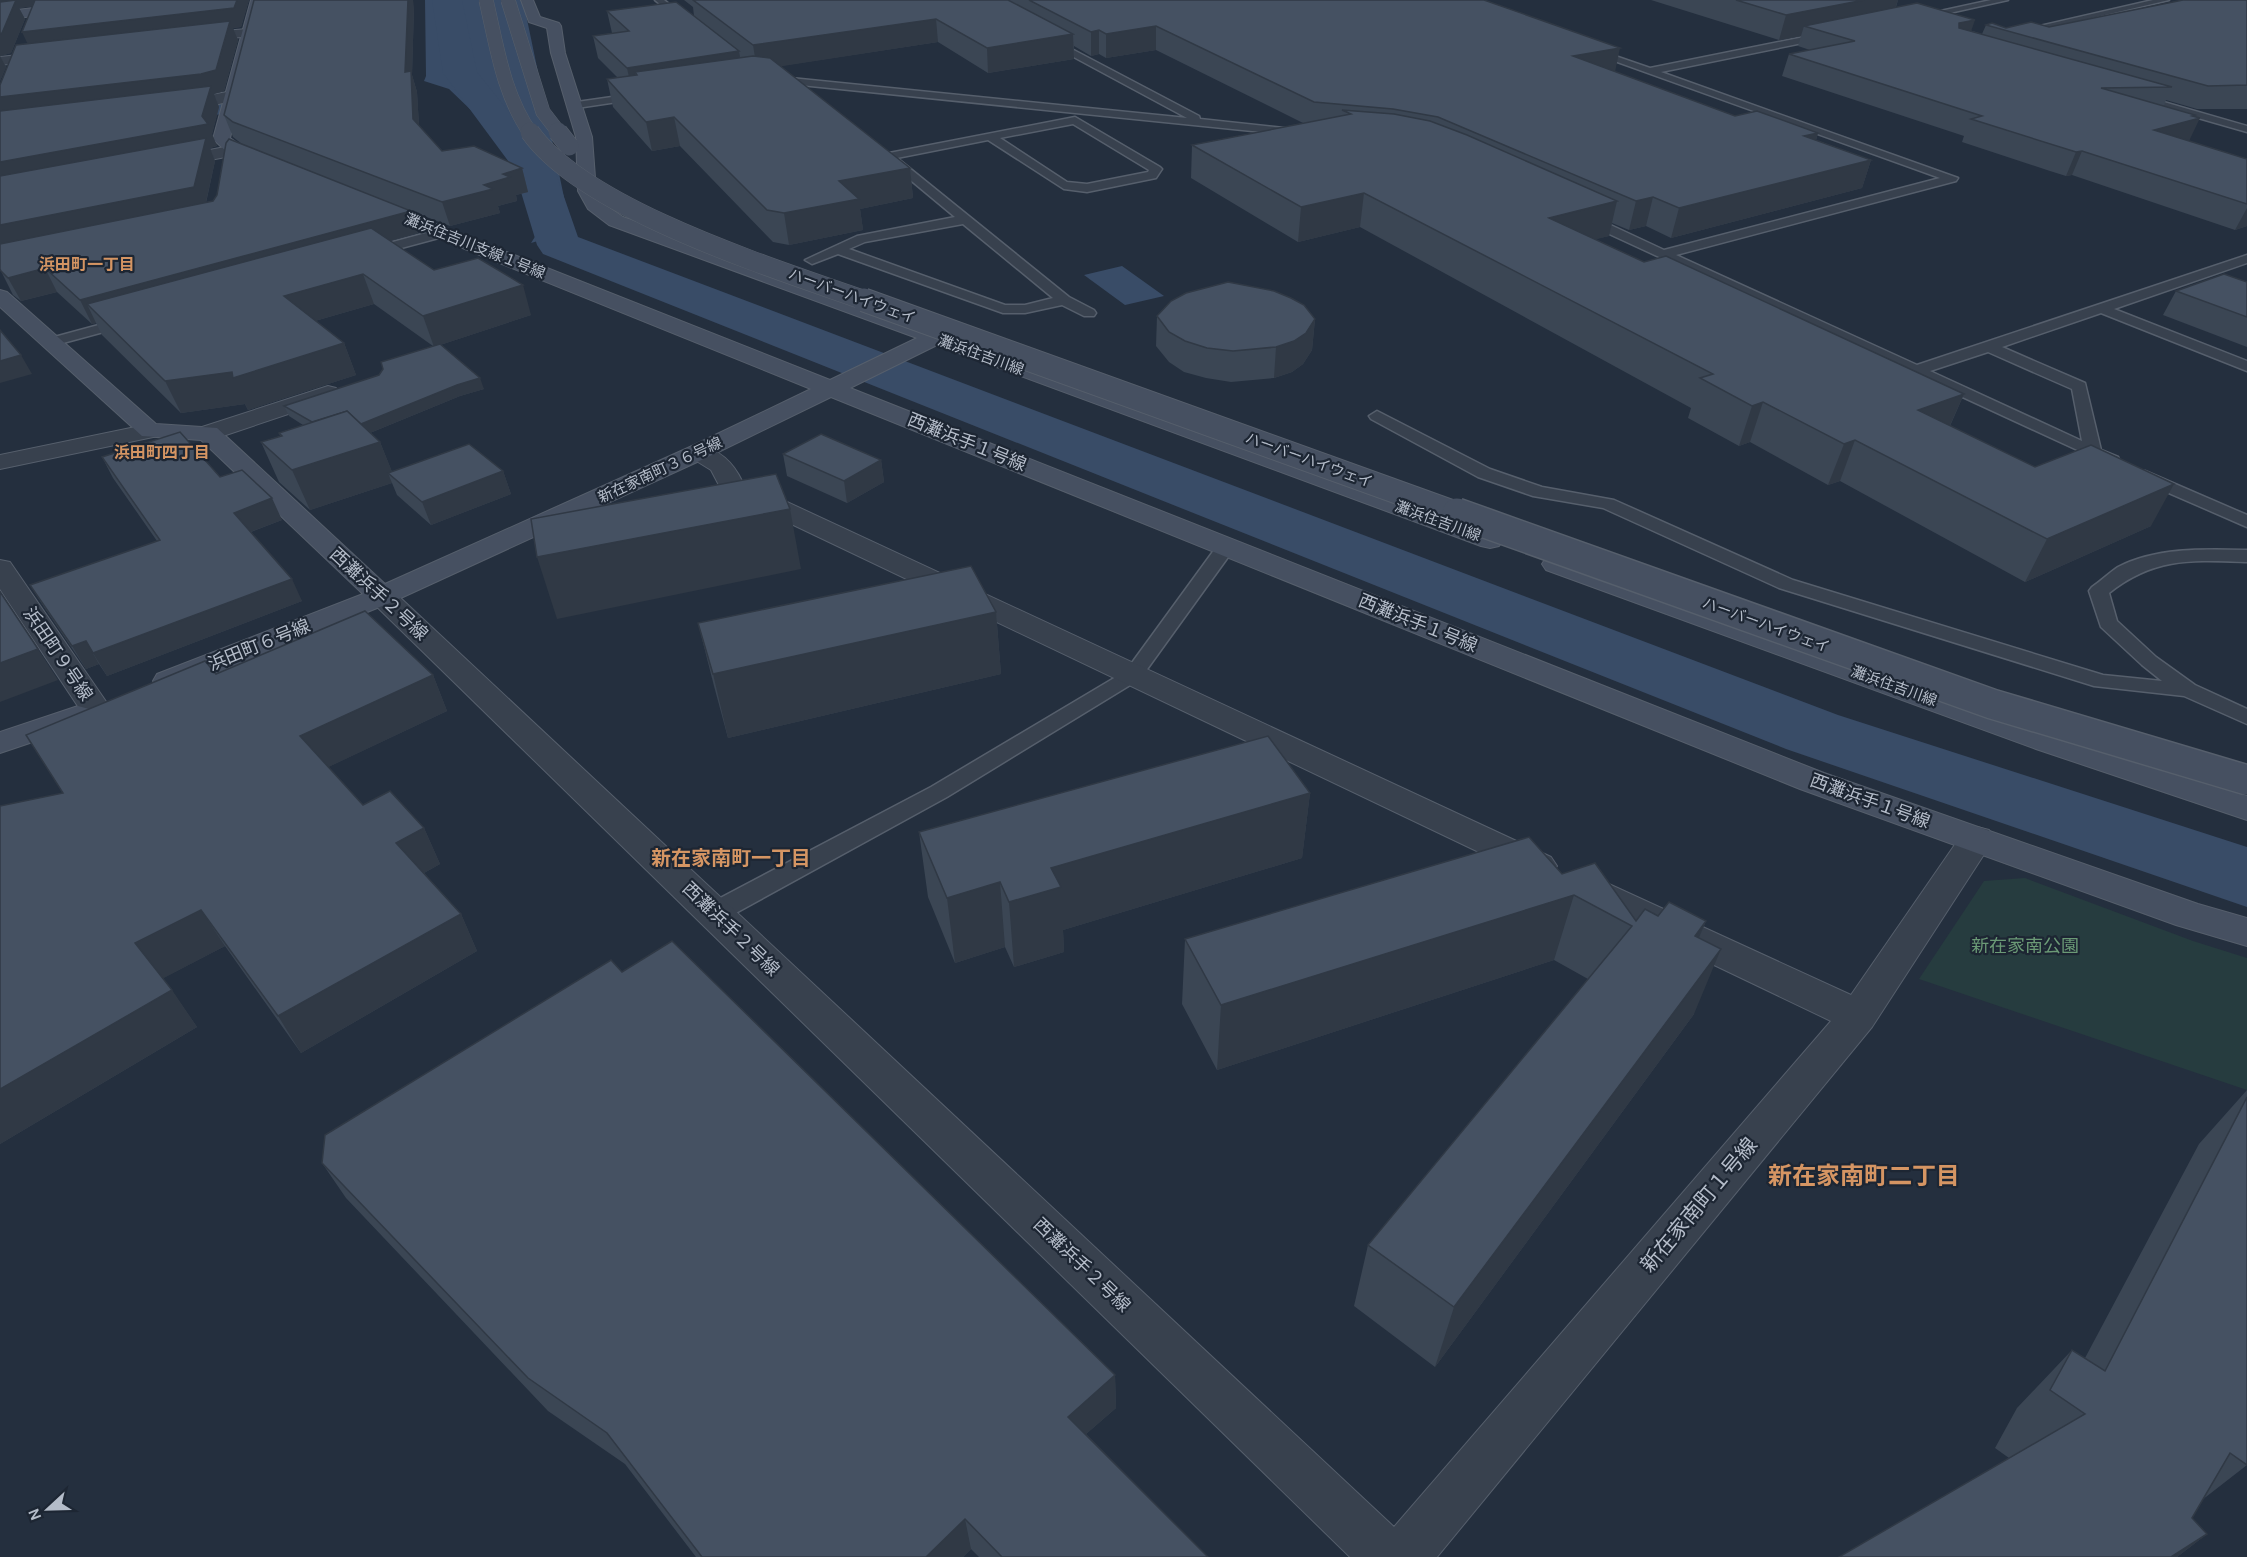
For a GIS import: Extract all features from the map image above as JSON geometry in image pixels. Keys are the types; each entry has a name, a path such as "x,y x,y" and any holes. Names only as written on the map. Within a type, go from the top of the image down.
{"street":[{"path":"0,12 97,0"},
{"path":"0,16 38,6 134,0"},
{"path":"257,0 221,140 235,150 278,168"},
{"name":"ハーバーハイウェイ","path":"486,0 512,102 534,138 561,163 591,183 633,208 690,234 752,260 1826,646 1992,704 2247,780"},
{"name":"ハーバーハイウェイ","path":"508,0 543,112 564,141 601,175 628,193 704,232 785,263 1991,690 2247,766"},
{"name":"灘浜住吉川線","path":"527,0 534,19 557,27 584,139 588,195 597,209 616,221 2047,742 2247,808"},
{"path":"11,78 38,6"},
{"path":"171,40 247,33"},
{"path":"0,62 65,53"},
{"path":"157,112 231,102"},
{"path":"153,166 235,150"},
{"path":"222,173 224,162 235,150"},
{"name":"灘浜住吉川支線１号線","path":"354,198 597,294"},
{"name":"西灘浜手１号線","path":"597,294 1812,781 2189,915 2247,932"},
{"path":"0,296 150,431"},
{"name":"新在家南町３６号線","path":"382,596 699,452 935,338"},
{"path":"0,462 150,431 208,433 352,385"},
{"name":"西灘浜手２号線","path":"208,433 382,596 1388,1557"},
{"path":"699,452 722,466 731,486 1858,1016"},
{"name":"浜田町９号線","path":"0,568 118,701"},
{"name":"浜田町６号線","path":"0,743 118,701 382,596"},
{"name":"新在家南町１号線","path":"1403,1557 1858,1016 1977,840"}],"lane":[{"path":"659,0 694,28"},
{"path":"1912,18 2004,0"},
{"path":"2003,36 2165,0"},
{"path":"1648,71 1844,32"},
{"path":"1037,33 1204,123"},
{"path":"1582,47 1952,178 1663,254"},
{"path":"757,78 1078,115 1204,123 1320,134"},
{"path":"796,82 814,96"},
{"path":"577,105 656,93"},
{"path":"2124,94 2247,129"},
{"path":"989,136 1064,185 1087,188 1152,175 1156,169 1078,115 989,136 883,152 1064,300 1089,313"},
{"path":"1570,211 2247,522"},
{"path":"812,260 862,239 967,219"},
{"path":"350,258 441,232"},
{"path":"839,250 1003,309 1025,309 1064,300"},
{"path":"1916,371 2247,259"},
{"path":"2200,274 2219,281"},
{"path":"2100,308 2247,366"},
{"path":"52,342 143,317"},
{"path":"1988,346 2079,386 2093,452"},
{"path":"1377,416 1484,473 1539,492 1608,504 1786,584 2101,681 2188,690"},
{"path":"714,913 939,792 1133,675 1227,546"},
{"path":"2247,556 2216,555 2164,559 2127,570 2099,591 2108,623 2149,661 2188,690 2247,717"}],"green space":[{"name":"新在家南公園","path":"2025,878 2193,941 2247,958 2247,1090 1919,979 1984,881"}],"water":[{"path":"425,0 523,0 571,231 531,243 538,232 525,162 449,89 424,81 426,76"},
{"path":"1122,266 1164,296 1125,305 1084,275"}],"building":[{"path":"16,0 2,33 0,34 0,2"},
{"path":"35,0 237,0 234,8 22,32"},
{"path":"254,0 408,0 405,72 411,71 413,119 442,151 474,146 522,168 503,174 510,177 484,185 493,189 442,202 233,122 224,115"},
{"path":"693,0 1008,0 1073,34 987,48 936,19 753,45"},
{"path":"1029,0 1484,0 1620,48 1573,56 1735,116 1757,111 1818,133 1804,136 1871,160 1679,208 1653,197 1636,201 1438,117 1393,109 1314,102 1156,26 1106,34 1099,30 1091,32"},
{"path":"1736,0 1864,0 1786,15"},
{"path":"2183,0 2247,0 2247,85 2208,86 1986,25 1992,23 2006,28 2031,22 2049,27"},
{"path":"676,2 739,51 627,68 593,36 629,31 607,11"},
{"path":"1917,3 1975,20 1959,23 1959,28 2172,87 2101,88 2200,118 2154,130 2247,159 2247,204 2082,151 2076,152 1971,119 1982,116 1789,54 1855,41 1804,26"},
{"path":"230,21 216,70 201,74 0,97 0,85 16,45"},
{"path":"753,56 770,58 910,168 839,181 859,199 784,213 767,210 674,117 646,122 607,79 637,75 635,72"},
{"path":"211,86 202,116 208,124 0,162 0,111"},
{"path":"1342,110 1394,114 1430,121 1617,201 1549,218 1644,262 1666,256 1964,394 1918,410 2035,467 2091,445 2174,484 2047,539 1855,440 1844,444 1763,402 1752,406 1700,378 1713,374 1364,193 1301,207 1192,145 1351,114"},
{"path":"206,138 194,187 0,225 0,176"},
{"path":"229,139 411,211 80,300 45,268 8,278 1,271 0,244 213,201 217,195 226,143"},
{"path":"371,228 434,270 478,258 523,285 423,316 363,274 284,296 344,343 233,378 232,372 165,381 87,304"},
{"path":"2224,274 2247,282 2247,317 2176,291"},
{"path":"1228,282 1274,291 1291,298 1304,305 1315,319 1306,333 1294,341 1276,347 1233,351 1207,348 1185,341 1169,332 1157,316 1171,301 1186,293"},
{"path":"0,330 21,355 0,361"},
{"path":"440,344 480,378 361,424 347,411 312,422 284,406 379,375 383,369 381,362"},
{"path":"347,411 380,442 292,470 261,442 282,436 279,433"},
{"path":"180,432 220,477 242,470 272,498 234,513 292,579 93,653 86,641 72,646 30,585 160,540 102,457"},
{"path":"821,434 881,460 844,481 783,454"},
{"path":"469,444 503,471 422,502 388,473"},
{"path":"776,474 790,509 537,557 531,519"},
{"path":"971,566 996,612 713,674 698,623"},
{"path":"0,592 38,649 0,663"},
{"path":"365,611 433,675 300,736 363,805 390,791 424,828 396,843 461,914 278,1016 201,910 135,943 172,990 0,1089 0,806 63,793 26,735 205,661 216,674"},
{"path":"1268,736 1310,793 1051,868 1061,887 1009,902 1000,882 947,898 919,832"},
{"path":"1529,837 1562,874 1595,863 1636,921 1645,909 1658,916 1669,902 1706,921 1695,936 1721,949 1454,1307 1368,1245 1632,926 1574,895 1221,1005 1185,939"},
{"path":"672,941 1115,1375 1068,1417 1208,1557 1002,1557 965,1519 926,1557 702,1557 607,1433 528,1378 322,1163 325,1135 611,960 622,972"},
{"path":"2247,1097 2247,1465 2230,1453 2192,1518 2207,1534 2171,1557 1839,1557 2085,1414 2050,1390 2072,1350 2105,1371"}],"waterway":[{"path":"447,0 460,73 534,168 559,245 1812,732 2247,877"},
{"path":"0,131 329,91"}],"district":[{"name":"浜田町一丁目","path":"87,264"},
{"name":"浜田町四丁目","path":"162,452"},
{"name":"新在家南町一丁目","path":"731,858"},
{"name":"新在家南町二丁目","path":"1864,1176"}]}
